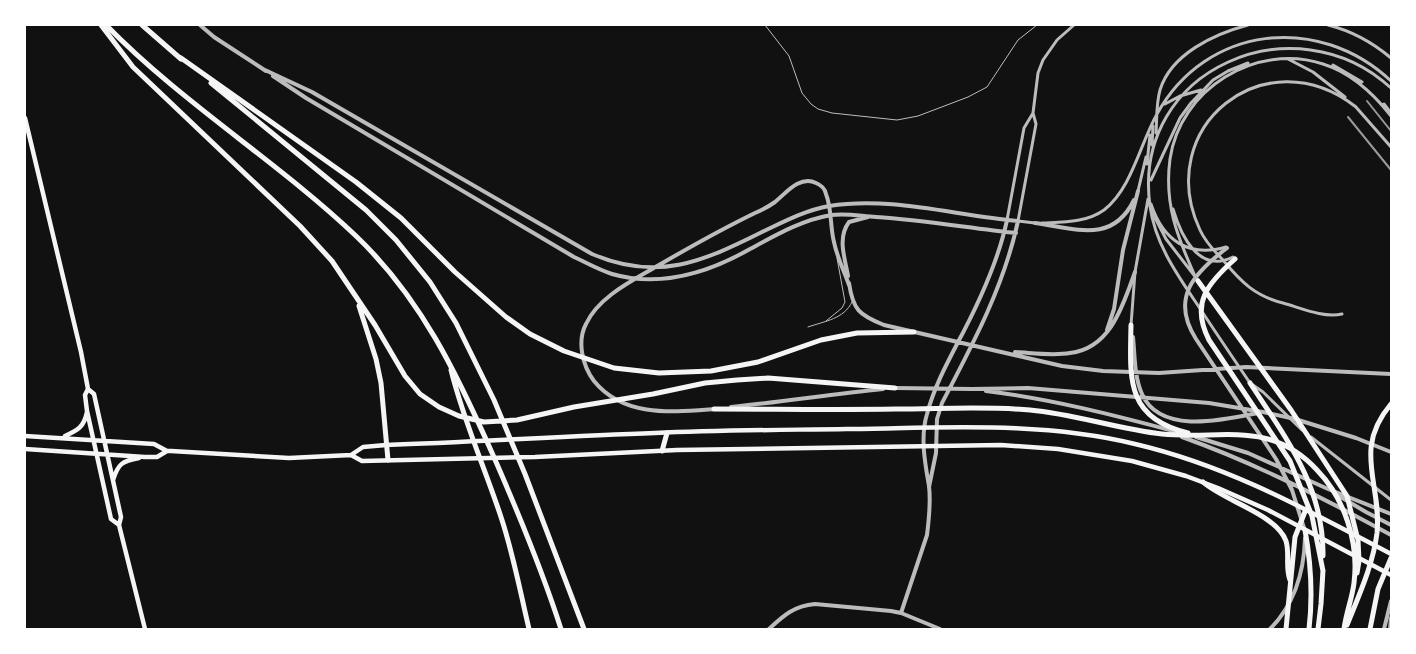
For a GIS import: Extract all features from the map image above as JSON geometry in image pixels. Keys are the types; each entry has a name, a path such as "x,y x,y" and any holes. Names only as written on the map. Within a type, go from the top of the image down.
{"highway":[{"path":"101,25 133,67 300,226 332,261 405,376 420,394 439,407 460,416 484,422 517,420 574,407 705,383 736,380 768,378 895,388"},
{"path":"106,25 164,78 313,198 357,237 377,258 411,300 448,357 470,402 531,545 561,629"},
{"path":"142,25 366,210 396,240 424,274 445,304 494,400 525,474 584,629"},
{"path":"180,58 356,182 401,218 455,272 506,317 530,334 564,351 614,368 659,373 711,371 758,362 821,340 857,333 914,332"},
{"path":"1234,258 1208,285 1202,300 1202,323 1209,340 1290,461 1312,516 1323,571"},
{"path":"1198,281 1291,410 1347,496 1358,540 1359,561 1344,629"},
{"path":"358,301 380,377 388,460"},
{"path":"1131,325 1132,384 1140,405 1151,418 1167,427 1203,435"},
{"path":"448,357 460,402 485,471 515,566 529,629"},
{"path":"1250,383 1280,427 1311,486 1321,524 1323,540 1323,571 1318,629"},
{"path":"1344,629 1367,574 1376,542 1378,508 1370,452 1373,433 1378,422 1391,404"},
{"path":"714,409 956,408 1031,410 1066,415 1146,432 1178,435 1240,434 1275,441 1292,450 1317,470 1339,500 1345,514 1354,552 1354,583"},
{"path":"662,451 667,432"},
{"path":"1203,482 1278,528 1286,542 1290,580"},
{"path":"1286,629 1295,538 1306,510"},
{"path":"1305,530 1310,558 1312,587 1309,629"},
{"path":"1370,629 1378,589 1391,556"}],"main road":[{"path":"25,118 81,352 88,389 85,395 87,410 111,519 119,525"},
{"path":"88,389 94,394 122,517 119,525 144,629"},
{"path":"64,437 79,430 84,424 87,410"},
{"path":"25,436 154,444 167,451 289,458 351,455 363,447 386,445 667,432 1027,428 1079,433 1182,456 1257,485 1336,525 1391,556"},
{"path":"351,455 362,461 535,457 662,451 924,446 1000,445 1068,450 1132,461 1203,482 1254,503 1391,574"},
{"path":"25,449 145,457 156,457 167,451"},
{"path":"113,480 116,471 124,462 145,457"}],"street":[{"path":"200,25 214,37 306,98 574,257 612,274 641,280 672,279 686,276 711,268 795,226 830,216 854,214 903,218 1016,233"},
{"path":"929,487 936,446 937,419 942,402 989,310 1001,281 1016,233 1036,124 1033,113 1038,72 1043,60 1057,40 1074,25"},
{"path":"1248,25 1200,44 1173,68 1160,91 1156,135 1149,163 1149,194 1154,227 1173,268 1250,383 1263,392 1299,427 1391,500"},
{"path":"1328,25 1357,35 1373,44 1391,58"},
{"path":"1101,339 1107,330 1114,309 1123,250 1153,121 1164,100 1204,61 1225,49 1245,42 1283,36 1301,36 1330,42 1353,52 1377,67 1391,80"},
{"path":"1034,223 1077,220 1103,211 1111,204 1122,188 1140,155 1162,106 1186,78 1214,56 1241,44 1273,38 1308,38 1340,47 1369,62 1391,80"},
{"path":"1216,61 1233,52 1264,43 1285,41 1308,42 1329,47 1353,57 1371,69 1391,88"},
{"path":"1280,57 1301,65 1330,84 1356,107 1391,147"},
{"path":"1151,180 1180,118 1201,90 1228,71 1260,60 1280,57 1312,59 1339,68 1362,82 1391,114"},
{"path":"1198,281 1176,229 1170,194 1170,159 1179,127 1203,94 1219,80 1234,70 1253,63 1273,59 1296,58 1324,64 1349,76 1364,86 1391,114"},
{"path":"265,70 312,92 592,254 621,265 667,268 689,263 714,254 788,220 828,206 871,203 941,210 1087,230 1101,230 1121,220 1131,207 1138,191"},
{"path":"1342,314 1328,315 1271,300 1242,283 1200,231 1192,210 1188,181 1190,163 1199,137 1212,116 1220,107 1245,90 1262,84 1284,81 1300,82 1327,89 1342,96 1356,107"},
{"path":"1156,135 1169,108 1190,82"},
{"path":"1162,106 1180,96 1201,90"},
{"path":"901,614 926,535 930,508 924,446 928,411 938,379 989,277 1007,220 1024,128 1033,113"},
{"path":"1153,123 1151,180 1135,272 1131,325 1137,378 1144,399 1156,412 1172,420 1186,422 1240,417 1263,412"},
{"path":"1148,144 1147,176 1149,203 1166,239 1198,281"},
{"path":"454,186 460,178"},
{"path":"849,285 834,242 826,192 816,182 805,181 794,186 762,210 714,233 621,288 592,314 586,323 582,333 582,354 586,367 600,388 610,397 624,405 651,410 714,409 895,388 1018,388 1164,399 1263,412 1317,425 1391,452"},
{"path":"1149,194 1156,218 1173,240 1197,250 1211,251 1226,248"},
{"path":"1170,194 1177,221 1196,253 1208,260 1218,262 1234,258"},
{"path":"873,216 849,222 844,231 842,242 852,301 859,312 867,318 884,325 1062,366 1103,371 1159,373 1236,367 1391,374"},
{"path":"1226,248 1202,269 1191,283 1186,303 1187,321 1196,339 1276,459 1292,490 1305,530 1304,557 1296,588 1287,608 1270,629"},
{"path":"1006,352 1070,354 1088,348 1101,339 1114,323 1135,272"},
{"path":"989,277 1001,281"},
{"path":"972,389 1016,394 1202,438 1248,453 1328,489 1391,514"},
{"path":"1150,425 1218,450 1254,466 1319,496 1391,535"},
{"path":"1328,489 1391,525"},
{"path":"1384,629 1391,602"},
{"path":"770,629 791,610 808,604 878,609 901,614 940,629"},
{"path":"1390,629 1391,618"}],"lane":[{"path":"765,25 789,56 802,93 811,104 818,109 832,113 897,120 918,116 968,97 987,87 1018,40 1037,25"},
{"path":"826,321 842,308 845,302 834,242"},
{"path":"808,328 842,314 852,301"}],"railway":[{"path":"1367,101 1391,131"},
{"path":"1348,117 1391,170"}]}
